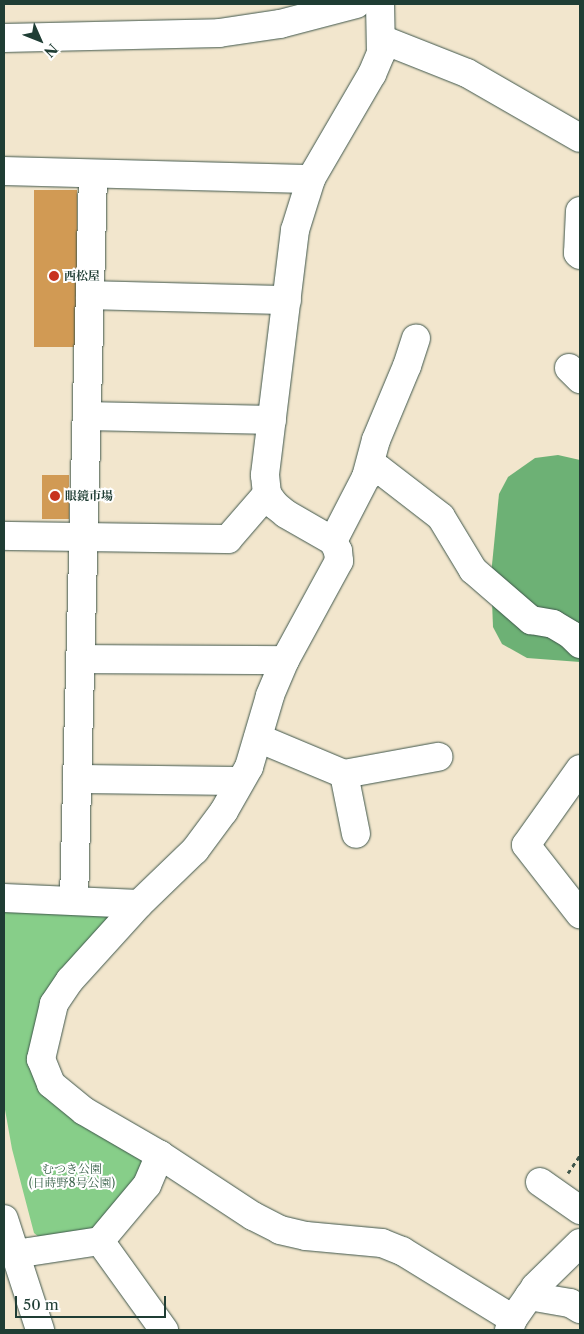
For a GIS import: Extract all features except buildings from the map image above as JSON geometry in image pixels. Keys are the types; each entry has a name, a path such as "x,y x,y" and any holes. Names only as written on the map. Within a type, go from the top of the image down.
{"street":[{"path":"4,38 219,33 280,24 356,4"},
{"path":"380,4 381,53 372,74 311,179 295,230 265,475 267,494 275,505 286,514 333,541 338,551 339,561 285,660 270,696 249,767 224,811 195,850 139,904 70,980 54,1004 41,1059 51,1084 70,1100 160,1155 253,1216 280,1230 306,1236 382,1243 402,1251 511,1324 529,1296 580,1243"},
{"path":"381,39 467,73 580,138"},
{"path":"4,171 311,179"},
{"path":"74,900 93,174"},
{"path":"580,211 578,253 580,255"},
{"path":"90,295 287,300"},
{"path":"333,541 366,477 376,440 407,366 416,338"},
{"path":"87,416 272,420"},
{"path":"366,477 378,469 441,517 473,570 531,620 553,624 577,634"},
{"path":"4,536 228,539 267,494"},
{"path":"80,659 285,660"},
{"path":"258,738 344,774 438,757"},
{"path":"580,769 526,845 580,914"},
{"path":"344,774 356,834"},
{"path":"77,779 240,781"},
{"path":"4,898 139,904"},
{"path":"15,1254 100,1240 147,1185 160,1155"},
{"path":"540,1182 580,1210"},
{"path":"4,1219 40,1330"},
{"path":"100,1240 164,1330"},
{"path":"529,1296 570,1303 580,1309"}],"green space":[{"path":"558,455 580,460 580,662 527,658 502,644 493,627 491,575 499,494 508,477 535,458"},
{"name":"むつき公園 (日蒔野8号公園)","path":"4,907 111,910 114,918 31,1056 146,1162 146,1172 94,1229 44,1241 34,1233 12,1149 4,1104"}],"place":[{"name":"西松屋","path":"54,276"},
{"name":"眼鏡市場","path":"55,496"}]}
